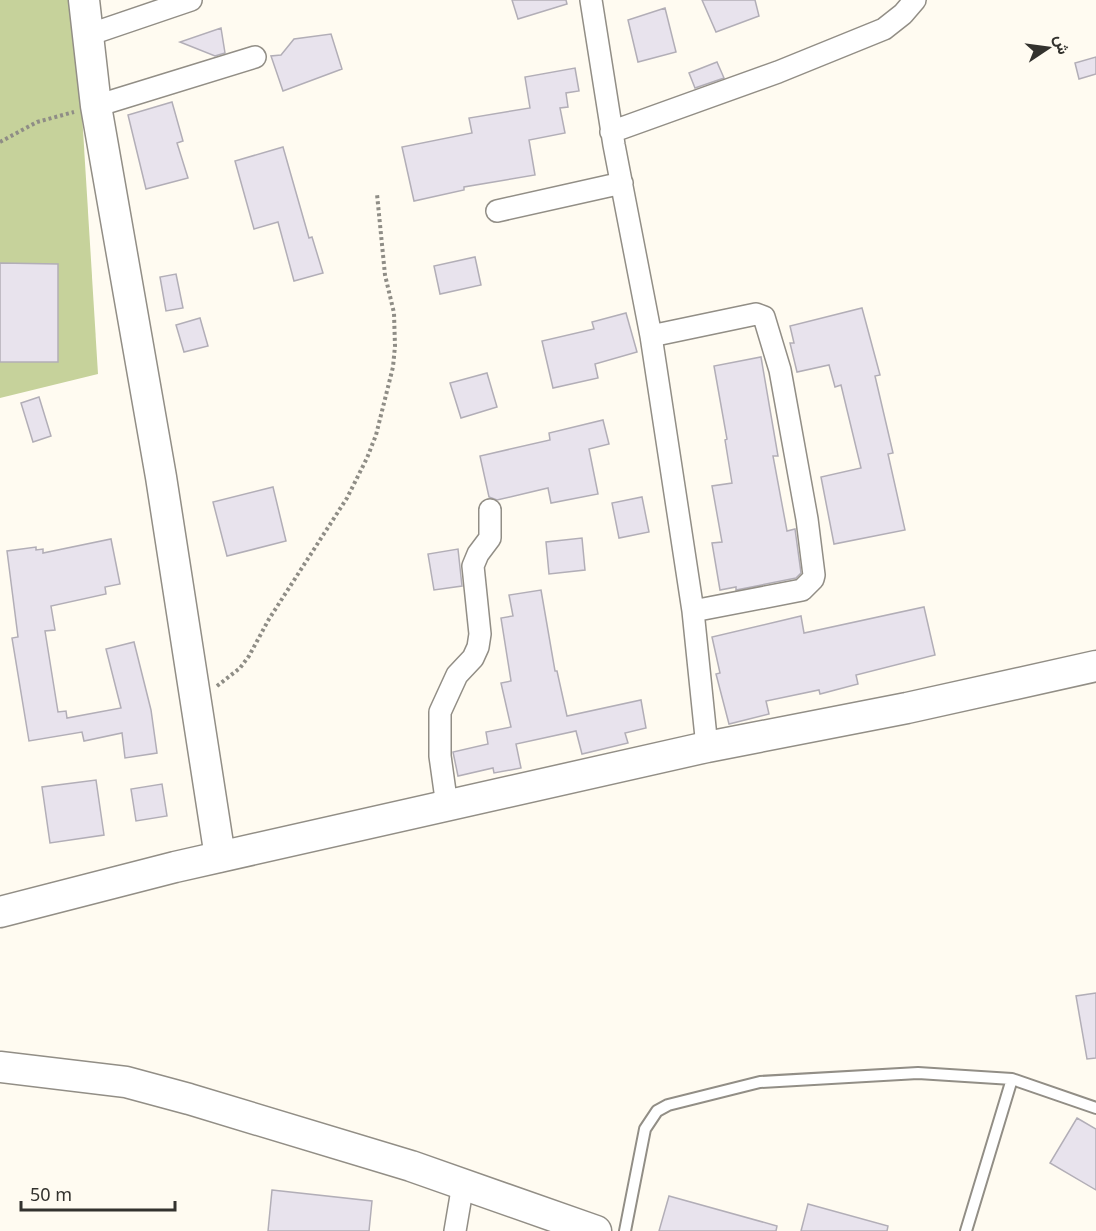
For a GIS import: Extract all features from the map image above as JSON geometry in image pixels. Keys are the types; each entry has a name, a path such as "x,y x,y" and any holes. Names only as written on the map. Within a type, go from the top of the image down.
{"street":[{"path":"88,35 191,0"},
{"path":"591,0 611,132 651,336 693,611 707,747"},
{"path":"611,132 778,72 884,29 903,14 915,0"},
{"path":"90,2 88,35 96,106 161,477 220,857"},
{"path":"96,106 255,57"},
{"path":"497,211 622,183"},
{"path":"651,336 756,314 764,317 780,370 807,519 814,575 809,585 802,590 693,611"},
{"path":"447,806 440,756 440,712 457,675 473,658 478,647 480,634 473,566 478,554 490,538 490,510"},
{"path":"0,912 175,867 707,747 907,708 1096,666"},
{"path":"0,894 175,867"},
{"path":"0,1067 126,1082 189,1099 411,1166 596,1231"},
{"path":"455,1231 464,1184"}],"lane":[{"path":"625,1231 645,1129 657,1111 668,1105 760,1083 918,1073 1012,1080 1096,1108"},
{"path":"966,1231 1012,1080"}],"path":[{"path":"0,142 37,122 96,106"},
{"path":"195,697 229,678 249,656 269,620 347,498 376,435 393,367 395,329 385,275 377,194"}],"green space":[{"path":"0,0 75,0 98,374 0,398"}],"building":[{"path":"512,0 566,0 567,4 518,19"},
{"path":"702,0 755,0 759,16 716,32"},
{"path":"665,8 676,52 638,62 628,20"},
{"path":"221,28 225,53 215,56 180,42"},
{"path":"331,34 342,69 283,91 271,56 281,55 294,39"},
{"path":"1096,57 1096,74 1079,79 1075,63"},
{"path":"717,62 724,78 695,88 689,73"},
{"path":"575,68 579,91 566,93 568,107 560,108 565,133 529,140 535,175 464,187 464,190 414,201 402,147 472,133 469,118 530,108 525,77"},
{"path":"172,102 183,141 177,143 188,178 146,189 128,115"},
{"path":"283,147 309,238 312,237 323,273 294,281 278,222 254,229 235,161"},
{"path":"475,257 481,285 440,294 434,266"},
{"path":"0,263 58,264 58,362 0,362"},
{"path":"176,274 183,308 166,311 160,277"},
{"path":"862,308 880,375 875,376 893,453 888,454 905,530 834,544 821,477 861,468 841,385 835,387 829,365 797,372 790,343 794,343 790,326"},
{"path":"626,313 637,352 595,364 598,378 553,388 542,341 594,329 592,322"},
{"path":"200,318 208,346 184,352 176,325"},
{"path":"761,357 778,456 773,456 787,531 795,529 801,573 796,578 736,590 736,587 720,590 712,543 722,542 712,486 732,483 714,366"},
{"path":"487,373 497,407 461,418 450,383"},
{"path":"39,397 51,436 33,442 21,403"},
{"path":"603,420 609,444 589,449 598,494 551,503 548,488 497,500 489,497 480,456 550,440 549,433"},
{"path":"273,487 286,541 227,556 213,502"},
{"path":"642,497 649,532 619,538 612,503"},
{"path":"582,538 585,570 549,574 546,542"},
{"path":"111,539 120,584 105,587 106,594 51,606 55,630 45,631 58,712 66,711 67,718 121,708 106,649 134,642 151,710 157,753 125,758 122,733 84,741 82,732 29,741 12,638 18,637 7,551 36,547 36,550 43,549 43,553"},
{"path":"458,549 462,586 434,590 428,554"},
{"path":"541,590 555,671 557,671 567,716 641,700 646,728 625,733 628,743 582,754 576,731 516,744 521,768 494,773 493,768 458,776 453,752 488,744 486,732 511,727 501,683 511,681 501,618 513,616 509,595"},
{"path":"924,607 935,655 856,675 858,684 820,694 819,690 766,701 769,714 729,724 716,674 720,673 712,637 801,616 804,633"},
{"path":"96,780 104,835 50,843 42,787"},
{"path":"162,784 167,816 136,821 131,789"},
{"path":"1096,993 1096,1058 1087,1059 1076,996"},
{"path":"1077,1118 1096,1129 1096,1190 1050,1163"},
{"path":"272,1190 372,1201 369,1231 268,1231"},
{"path":"669,1196 777,1226 776,1231 659,1231"},
{"path":"808,1204 888,1226 887,1231 801,1231"}]}
